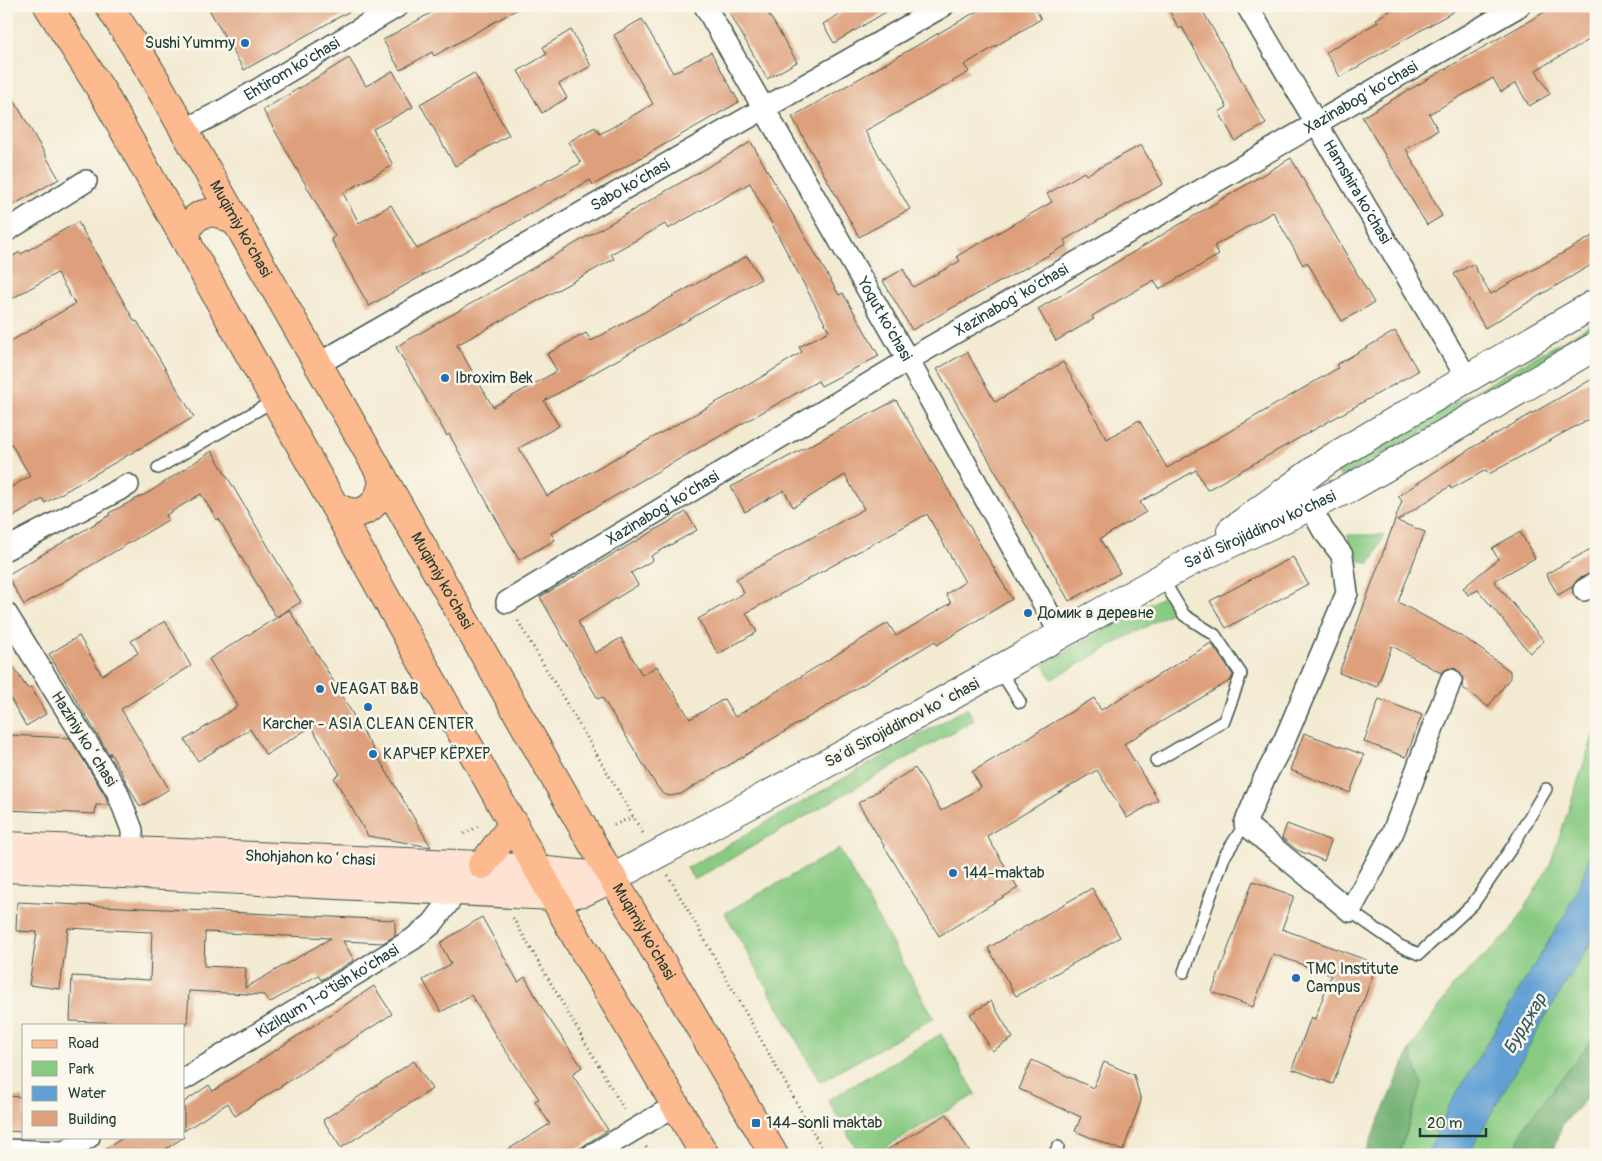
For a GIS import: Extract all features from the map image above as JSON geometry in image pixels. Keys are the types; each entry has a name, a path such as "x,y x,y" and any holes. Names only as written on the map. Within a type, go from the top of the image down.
{"main road":[{"path":"48,6 103,93 514,822 553,896 705,1155"},
{"name":"Muqimiy ko'chasi","path":"114,11 774,1155"},
{"path":"189,246 186,234 188,227 199,216 215,212 238,224"},
{"path":"334,505 351,512 368,509 380,496 383,477"},
{"path":"482,865 514,822"},
{"name":"Shohjahon koʻchasi","path":"6,846 133,862 458,890 553,896 584,892"},
{"name":"Shohjahon koʻchasi","path":"6,868 133,862 482,865 613,878"},
{"path":"567,919 584,892 613,878"}],"street":[{"name":"Ehtirom ko'chasi","path":"184,130 222,111 398,6"},
{"name":"Yoqut ko'chasi","path":"705,6 908,360 1061,635"},
{"name":"Sabo ko‘chasi","path":"318,364 943,6"},
{"name":"Hamshira ko‘chasi","path":"1247,6 1467,378"},
{"name":"Xazinabog‘ ko‘chasi","path":"507,602 908,360 1519,6"},
{"path":"6,231 86,181"},
{"name":"Sa'di Sirojiddinov ko'chasi","path":"1188,563 1297,481 1467,378 1596,303"},
{"name":"Sa'di Sirojiddinov ko'chasi","path":"1188,563 1350,488 1596,346"},
{"path":"1297,481 1309,507 1342,555 1347,593 1285,739 1263,781 1245,824 1350,910 1394,832 1451,680"},
{"path":"6,549 128,485"},
{"name":"Saʼdi Sirojiddinov koʻchasi","path":"613,878 999,670 1188,563"},
{"name":"Haziniy koʻchasi","path":"6,613 117,791 132,830 133,862"},
{"name":"Kizilqum 1-o'tish ko'chasi","path":"185,1078 413,939 432,924 458,890"},
{"path":"592,1155 676,1105"},
{"path":"6,1150 65,1152 87,1138"}],"lane":[{"path":"158,468 275,400"},
{"path":"1156,761 1224,721 1241,674 1215,635 1184,615 1162,578"},
{"path":"999,670 1020,702"},
{"path":"1350,910 1400,946 1419,954 1473,904 1512,847 1546,789"},
{"path":"1184,972 1224,857 1245,824"}],"path":[{"path":"614,825 633,817"},
{"path":"464,834 486,822"},
{"path":"498,892 651,1155"}],"green space":[{"path":"1596,322 1596,333 1341,478 1337,470"},
{"path":"1348,535 1384,535 1370,564 1351,558"},
{"path":"1166,595 1174,611 1052,679 1043,664"},
{"path":"967,708 974,720 694,880 687,868"},
{"path":"1596,727 1596,1035 1527,1122 1513,1155 1398,1155 1422,1085 1410,1050 1454,985 1511,931 1550,865"},
{"path":"839,849 934,1018 820,1082 725,913"},
{"path":"941,1034 976,1094 872,1155 860,1155 828,1100"},
{"path":"1596,1035 1596,1088 1562,1125 1551,1155 1513,1155 1527,1122"},
{"path":"1410,1050 1422,1085 1398,1155 1364,1155"}],"water":[{"name":"Бурджар","path":"1596,835 1596,935 1548,1012 1468,1155 1427,1155 1449,1106 1567,911 1585,871"}],"building":[{"path":"207,6 359,6 244,70"},
{"path":"443,6 523,6 434,56 432,52 400,70 383,40"},
{"path":"726,6 764,6 797,62 767,79"},
{"path":"853,6 896,6 834,43 823,24"},
{"path":"986,6 1034,6 1041,19 964,65 969,72 865,131 910,209 859,237 792,117"},
{"path":"1167,6 1200,6 1266,124 1235,141 1219,112 1227,107 1182,27 1179,29"},
{"path":"1398,6 1463,6 1340,77 1326,52 1378,22 1376,19"},
{"path":"1555,6 1596,6 1596,36 1536,70 1550,94 1529,106 1516,83 1501,92 1493,78 1429,114 1438,130 1406,149 1442,216 1427,225 1362,117"},
{"path":"642,19 673,73 711,52 739,102 593,185 590,180 369,306 331,239 335,236 263,110 349,58 366,86 393,71 413,107 373,129 393,165 343,193 359,223 391,205 417,249 581,163 568,142 595,127 600,134 653,104 614,35"},
{"path":"571,30 591,66 559,84 567,98 542,113 518,71 547,54 543,47"},
{"path":"474,73 509,135 455,166 420,104"},
{"path":"6,86 59,179 6,209"},
{"path":"751,142 839,295 843,293 879,356 821,386 818,381 665,467 551,533 555,540 519,560 449,434 447,436 396,347","holes":["750,183 829,331 799,347 802,352 755,381 547,496 519,448 559,426 544,401 761,279 747,256 591,341 586,333 547,354 557,371 493,407 457,345 614,259 611,254 665,224 668,229"]},
{"path":"1141,145 1163,184 1064,240 1067,245 912,330 883,281 903,269 913,287 960,261 957,256 1052,202 1047,194 1084,172 1086,175"},
{"path":"1291,158 1374,303 1342,321 1307,262 1303,265 1273,212 1214,246 1219,255 1159,289 1154,280 1092,316 1094,319 1056,341 1038,309"},
{"path":"78,222 135,322 137,321 194,417 45,503 43,499 6,521 6,490 30,476 6,435 6,344 75,304 57,273 6,302 6,260 20,252 21,254"},
{"path":"1596,234 1596,262 1485,328 1454,274 1473,264 1491,294"},
{"path":"1395,331 1418,371 1207,490 1196,470 1140,502 1146,512 1100,539 1120,573 1069,601 937,369 967,352 995,402 1063,362 1107,439 1139,420 1167,468 1338,368 1336,365"},
{"path":"1596,377 1596,415 1489,474 1486,470 1451,489 1450,486 1397,521 1425,532 1398,602 1468,640 1510,671 1510,678 1488,707 1462,687 1463,678 1456,669 1449,668 1441,673 1392,646 1377,687 1339,673 1402,501 1398,496 1473,447"},
{"path":"896,400 1012,599 937,645 935,641 681,794 670,796 663,794 602,697 598,699 540,597 686,512 697,530 651,556 653,560 631,573 638,585 578,622 595,653 621,638 642,675 657,666 690,719 724,699 735,717 888,623 896,636 951,603 946,594 965,582 927,514 746,613 757,632 718,654 698,619 744,593 736,579 864,509 845,475 793,507 784,490 745,512 731,487"},
{"path":"212,451 301,602 276,617 219,519 217,520 201,494 166,515 168,520 24,605 7,575 110,515 109,513 151,491"},
{"path":"1520,532 1535,558 1494,581 1544,641 1530,653 1478,590 1468,595 1463,588 1498,559 1492,548"},
{"path":"1596,546 1596,571 1578,579 1572,587 1558,595 1546,574"},
{"path":"1293,557 1308,584 1226,628 1210,601"},
{"path":"289,610 319,657 431,847 368,836 334,778 340,774 311,727 266,755 250,729 198,761 185,740 238,706 209,659"},
{"path":"165,621 191,666 121,709 169,789 140,807 110,752 110,756 49,654 79,636 102,675 138,653 131,641"},
{"path":"1211,643 1233,675 1231,680 1124,744 1158,800 1127,818 1097,770 987,836 1018,888 939,936 858,803 915,768 941,811 981,787 972,772 1094,698 1101,710"},
{"path":"6,655 27,688 31,687 46,714 26,726 6,691"},
{"path":"1379,699 1422,715 1406,757 1364,742"},
{"path":"1304,733 1364,755 1350,793 1290,770"},
{"path":"8,735 70,738 106,797 108,805 96,805 95,814 6,810"},
{"path":"1287,824 1331,841 1324,861 1297,850 1282,838"},
{"path":"1253,881 1294,896 1282,929 1377,964 1333,1084 1292,1069 1311,1017 1315,1019 1331,975 1273,954 1253,1007 1212,992"},
{"path":"1092,888 1120,937 1016,996 988,948"},
{"path":"17,902 395,920 395,936 383,943 343,941 354,960 321,980 318,975 269,1003 264,995 189,991 187,1025 70,1021 72,976 150,980 152,932 68,928 60,989 29,985 37,932 16,931","holes":["205,932 331,938 245,988 246,968 204,966"]},
{"path":"482,917 518,982 525,977 545,1013 582,1067 572,1074 608,1130 569,1155 499,1155 550,1124 535,1101 539,1099 499,1041 471,995 441,1012 423,980 451,964 440,943"},
{"path":"374,986 392,1014 235,1116 228,1103 185,1130 185,1101 209,1085 213,1091"},
{"path":"991,1001 1013,1038 992,1051 970,1014"},
{"path":"1032,1060 1093,1088 1104,1062 1134,1075 1141,1101 1123,1151 1075,1131 1081,1117 1019,1089"},
{"path":"414,1061 432,1089 341,1148 323,1120"},
{"path":"6,1096 22,1097 22,1132 6,1131"},
{"path":"947,1114 971,1155 878,1155"},
{"path":"122,1138 182,1138 157,1155 97,1155"}],"place":[{"name":"Sushi Yummy","path":"245,43"},
{"name":"Ibroxim Bek","path":"445,378"},
{"name":"Домик в деревне","path":"1028,613"},
{"name":"VEAGAT B&B","path":"320,689"},
{"name":"Karcher - ASIA CLEAN CENTER","path":"368,707"},
{"name":"КАРЧЕР КЁРХЕР","path":"373,754"},
{"name":"144-maktab","path":"953,873"},
{"name":"TMC Institute Campus","path":"1296,978"},
{"name":"144-sonli maktab","path":"756,1123"}]}
